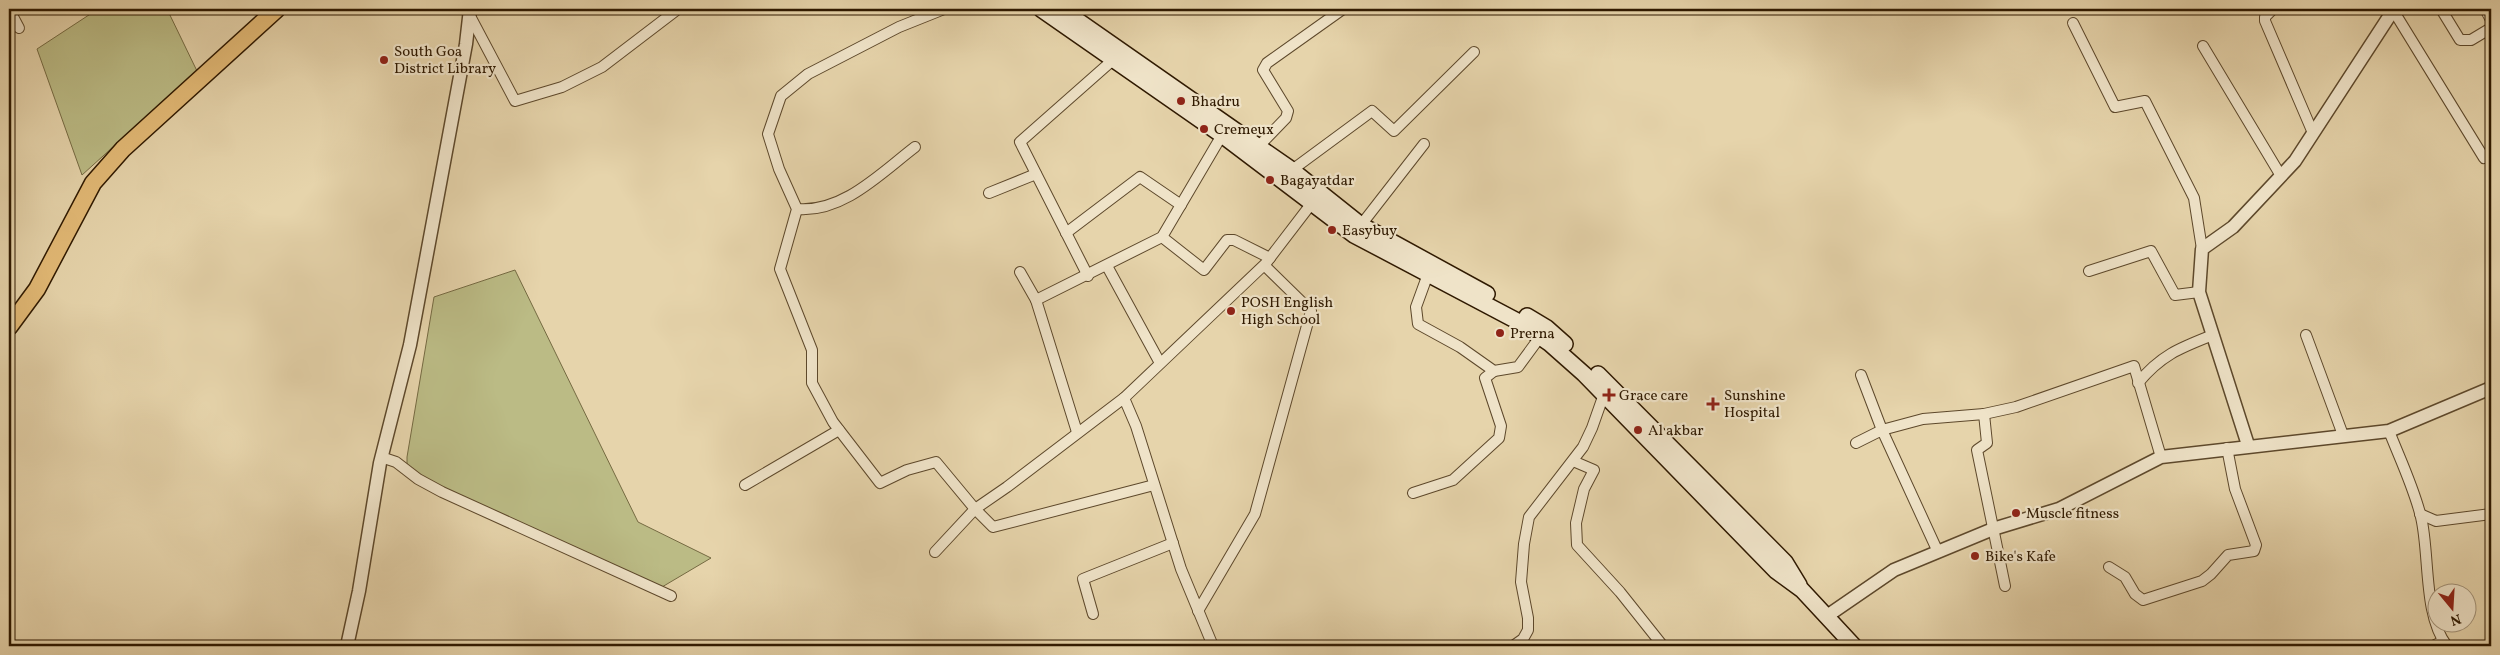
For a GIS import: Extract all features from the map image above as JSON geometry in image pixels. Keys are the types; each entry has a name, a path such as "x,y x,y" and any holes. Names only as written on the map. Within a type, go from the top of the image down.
{"main road":[{"path":"9,327 37,290 93,183 123,149 277,9"},
{"path":"1043,9 1315,199 1547,328 1608,384 1663,448"},
{"path":"1061,9 1257,148 1292,170 1315,199 1354,235 1517,321 1540,337 1584,374 1785,562 1802,590 1854,646"}],"street":[{"path":"9,9 19,28"},
{"path":"470,11 515,101 562,87 602,67 678,9"},
{"path":"944,9 899,27 808,74 781,96 768,134 779,169 797,209 780,269 812,350 812,384 839,430 880,483 907,470 936,462 975,509 993,527 1154,485"},
{"path":"1257,148 1286,118 1288,111 1266,77 1264,70 1266,63 1344,9"},
{"path":"2273,9 2265,17 2265,21 2313,133"},
{"path":"2202,249 2233,227 2295,161 2394,9 2484,158 2491,155"},
{"path":"2441,9 2460,40 2471,40 2491,28"},
{"path":"2485,9 2491,20"},
{"path":"347,646 381,457 410,344 466,44 470,11"},
{"path":"2073,23 2115,107 2145,101 2194,198 2202,249 2199,292 2248,445"},
{"path":"2203,46 2281,176"},
{"path":"1292,170 1372,110 1394,130 1474,52"},
{"path":"1088,276 1020,142 1114,59"},
{"path":"1036,300 1088,276 1162,237 1222,135"},
{"path":"1361,225 1424,144"},
{"path":"797,209 808,210 852,196 915,147"},
{"path":"989,193 1036,174"},
{"path":"1066,232 1140,177 1181,205"},
{"path":"935,552 975,509 1124,398 1267,262 1315,199"},
{"path":"1162,237 1204,270 1227,240 1234,240 1267,262 1311,311 1255,514 1198,611"},
{"path":"2089,271 2151,251 2175,295 2199,292"},
{"path":"1107,266 1160,363"},
{"path":"1020,272 1036,300 1077,432"},
{"path":"1428,274 1416,307 1418,324 1460,347 1494,371"},
{"path":"2138,383 2154,364 2180,348 2213,335"},
{"path":"2306,335 2343,435"},
{"path":"1413,493 1453,480 1499,438 1501,426 1485,378 1494,371 1518,367 1540,337"},
{"path":"1856,443 1882,430 1923,419 1984,414 2016,407 2134,366 2161,457"},
{"path":"1861,374 1882,430 1938,552"},
{"path":"1827,616 1894,570 1993,529 2059,509 2161,457 2248,445 2281,445 2389,430 2491,388"},
{"path":"1513,646 1523,639 1528,630 1522,582 1524,544 1530,517 1573,461 1592,428 1604,394"},
{"path":"1124,398 1173,543 1213,646"},
{"path":"1984,414 1987,443 1977,450 2005,586"},
{"path":"745,485 839,430"},
{"path":"2389,430 2420,514 2426,538 2433,622 2445,644 2433,646"},
{"path":"2109,568 2125,577 2135,594 2143,600 2202,581 2228,555 2254,551 2256,545 2235,488 2227,448"},
{"path":"381,457 396,462 418,479 442,492 670,596"},
{"path":"1573,461 1594,470 1584,489 1576,522 1577,545 1620,592 1663,646"},
{"path":"2420,514 2436,521 2491,514"},
{"path":"1093,614 1083,578 1173,543"}],"green space":[{"path":"98,9 167,9 197,71 82,175 37,49"},
{"path":"515,270 638,522 711,558 662,587 407,473 407,457 434,297"}],"place":[{"name":"South Goa District Library","path":"384,60"},
{"name":"Bhadru","path":"1181,101"},
{"name":"Cremeux","path":"1204,129"},
{"name":"Bagayatdar","path":"1270,180"},
{"name":"Easybuy","path":"1332,230"},
{"name":"POSH English High School","path":"1231,311"},
{"name":"Prerna","path":"1500,333"},
{"name":"Grace care","path":"1609,395"},
{"name":"Sunshine Hospital","path":"1713,404"},
{"name":"Al akbar","path":"1638,430"},
{"name":"Muscle fitness","path":"2016,513"},
{"name":"Bike's Kafe","path":"1975,556"}]}
